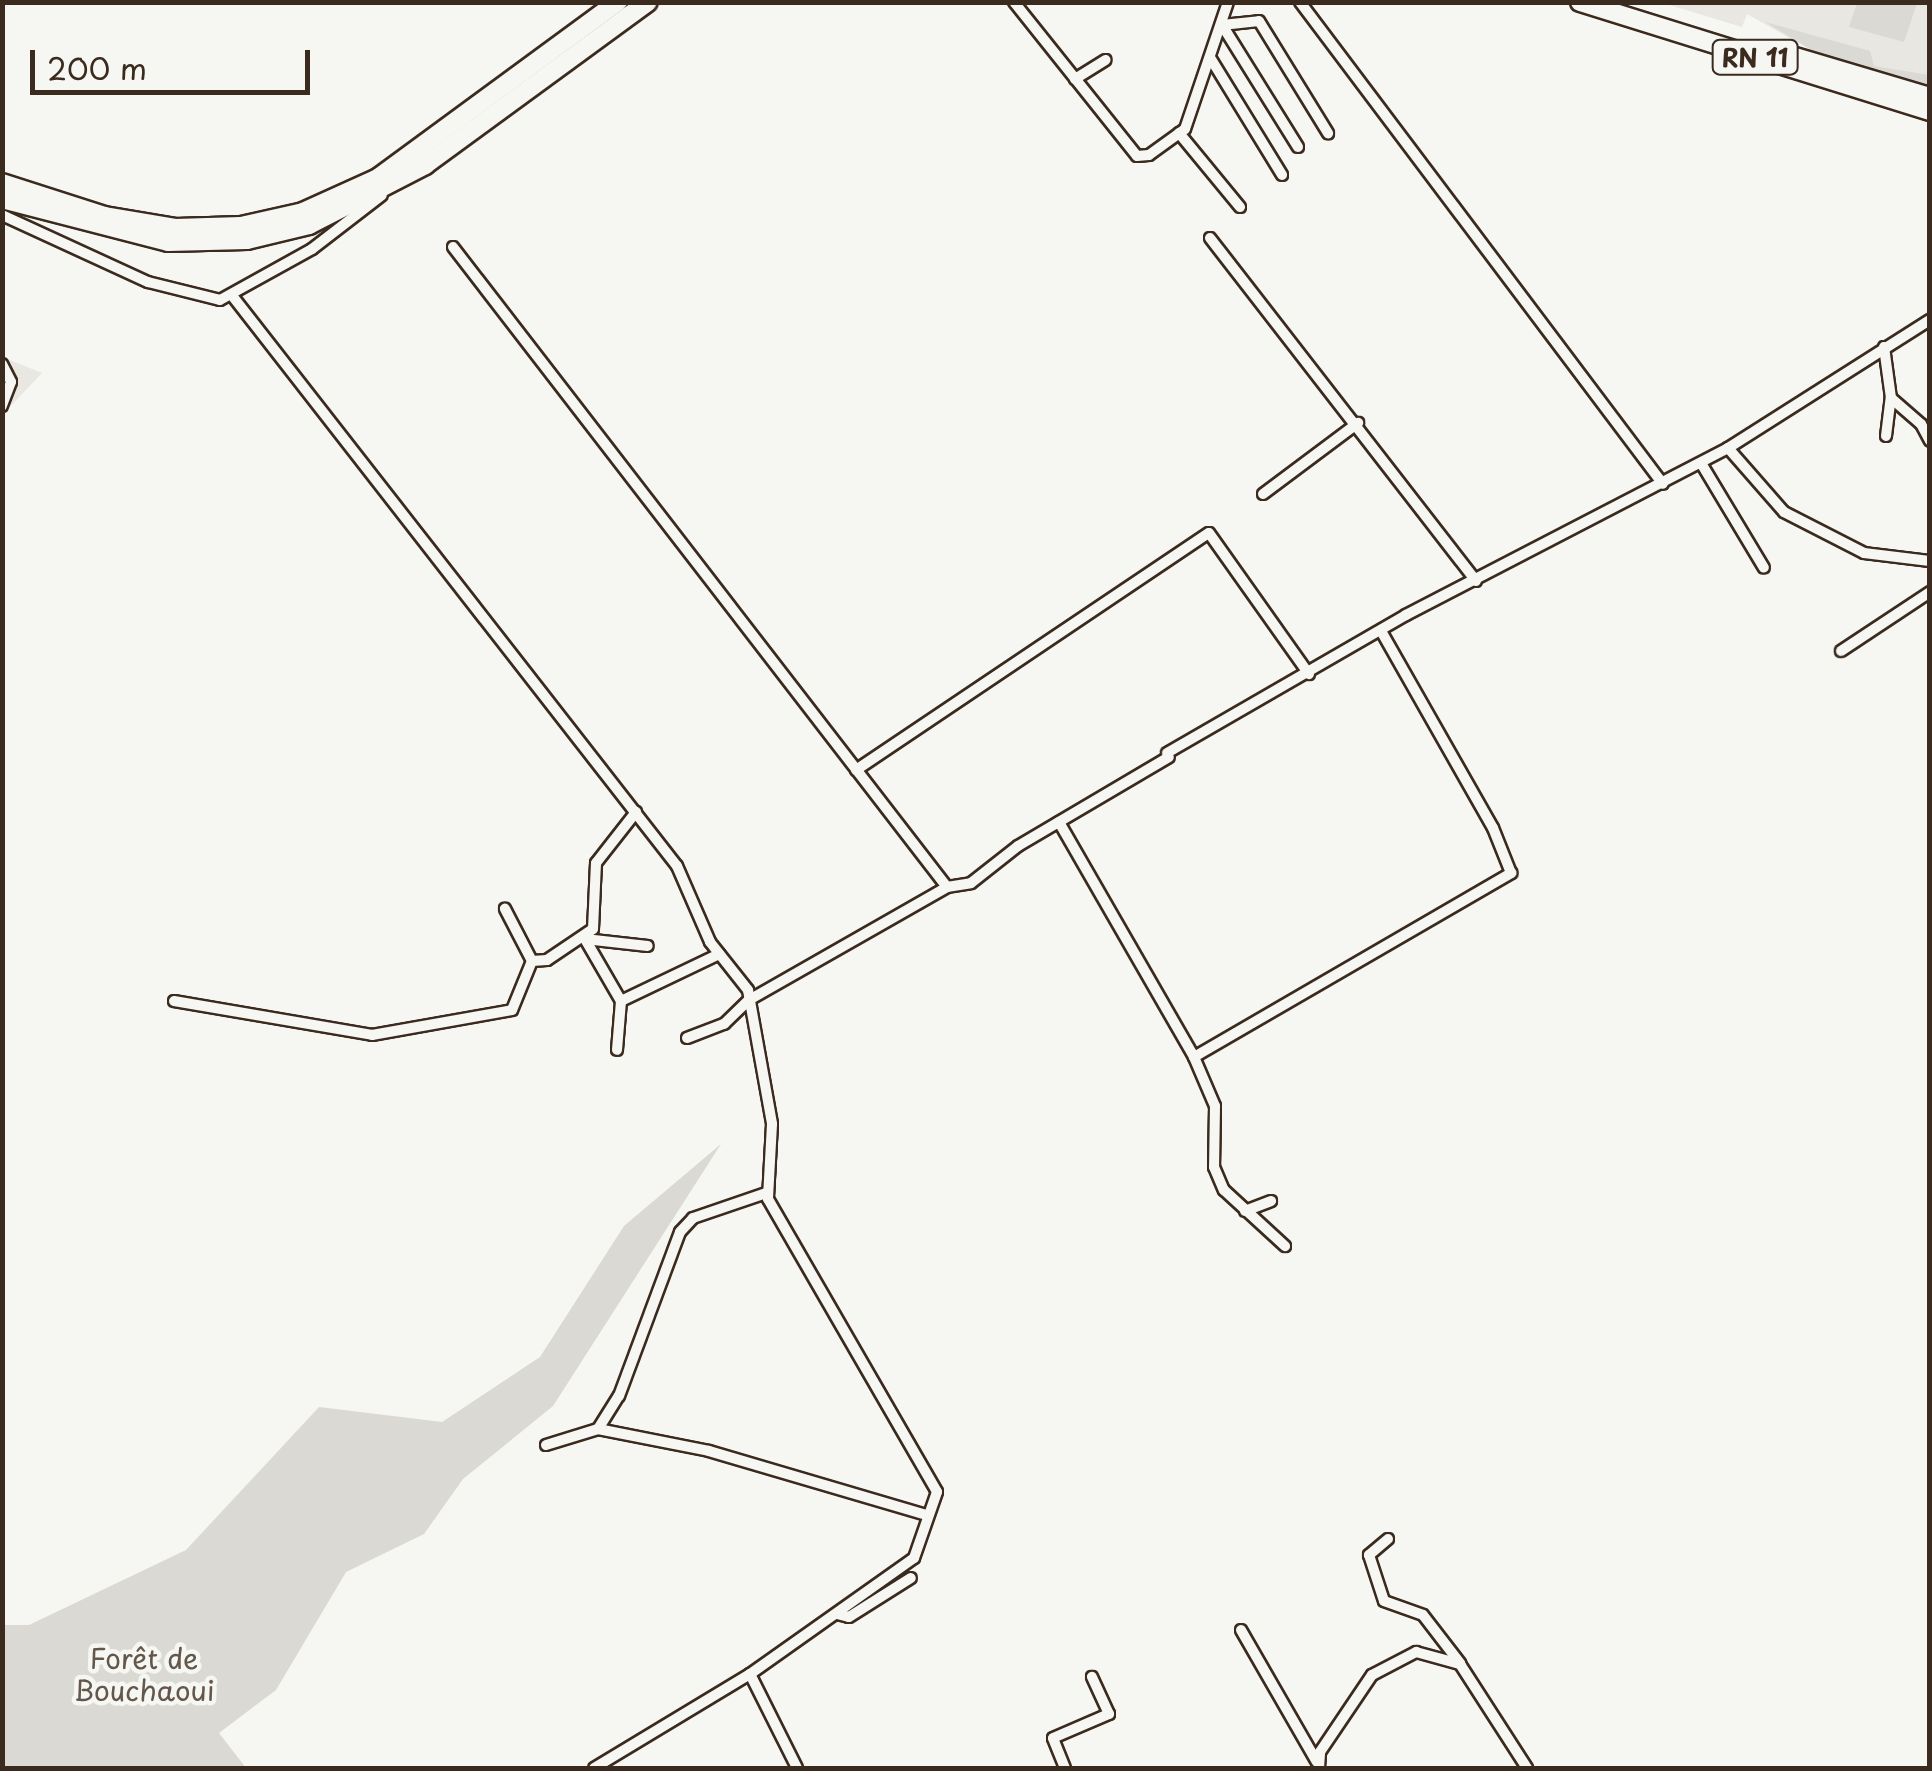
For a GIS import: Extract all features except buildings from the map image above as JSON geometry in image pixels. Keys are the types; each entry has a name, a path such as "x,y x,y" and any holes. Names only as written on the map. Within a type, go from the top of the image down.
{"highway":[{"path":"2,183 105,216 175,228 241,226 303,212 378,178 618,2"},
{"path":"2,199 130,237 192,243 246,240 309,225 403,178 648,2"},
{"name":"RN 11","path":"1580,2 1930,111"},
{"name":"RN 11","path":"1618,2 1930,97"}],"street":[{"path":"1014,2 1138,156 1149,156 1180,132 1194,113 1228,2"},
{"path":"1300,2 1663,484"},
{"path":"1222,26 1258,22 1328,133"},
{"path":"1222,26 1298,147"},
{"path":"1211,58 1282,175"},
{"path":"1075,79 1105,60"},
{"path":"1180,132 1240,207"},
{"path":"2,215 148,282 183,294 234,298 312,250 403,178"},
{"path":"1210,238 1358,423 1476,581"},
{"path":"453,247 948,887"},
{"path":"234,298 684,878 718,954 740,973 749,1000 772,1124 766,1193 936,1487 937,1502 927,1514 924,1542 914,1558 750,1674 594,1768"},
{"path":"686,1038 724,1024 749,1000 948,887 970,884 1059,822 1381,631 1728,448 1930,320"},
{"path":"1884,347 1891,398 1886,436"},
{"path":"2,364 10,382 2,406"},
{"path":"1891,398 1921,424 1930,442"},
{"path":"1263,494 1358,423"},
{"path":"1728,448 1758,490 1817,530 1864,553 1930,562"},
{"path":"1701,463 1764,568"},
{"path":"856,770 1210,532 1309,674"},
{"path":"1842,651 1930,592"},
{"path":"1194,1057 1510,873 1493,828 1381,631"},
{"path":"584,939 596,920 596,863 636,812"},
{"path":"1059,822 1194,1057 1215,1106 1214,1167 1245,1211 1285,1246"},
{"path":"505,909 532,960"},
{"path":"584,939 620,1001 617,1050"},
{"path":"174,1001 390,1035 512,1010 532,960 584,939 648,946"},
{"path":"620,1001 718,954"},
{"path":"598,1429 618,1396 680,1232 693,1218 766,1193"},
{"path":"1245,1211 1271,1201"},
{"path":"546,1445 598,1429 709,1450 927,1514"},
{"path":"1388,1539 1369,1555 1384,1601 1424,1616 1527,1768"},
{"path":"837,1614 849,1616 911,1578"},
{"path":"1241,1630 1318,1765 1372,1674 1394,1658 1416,1652 1460,1664"},
{"path":"750,1674 797,1768"},
{"path":"1065,1768 1053,1738 1109,1714 1092,1677"}],"shaded area":[{"path":"1663,3 1929,3 1929,86 1813,51 1747,14 1742,27"},
{"path":"2,357 42,373 3,414 2,414"}],"green space":[{"path":"1857,3 1917,3 1904,42 1849,27"},
{"path":"1765,22 1870,51 1874,66 1929,75 1929,86 1813,51"},
{"name":"Forêt de Bouchaoui","path":"721,1144 553,1406 463,1479 424,1534 346,1572 276,1690 219,1733 246,1768 3,1768 3,1625 29,1625 186,1550 319,1407 442,1422 540,1357 624,1226"}]}
